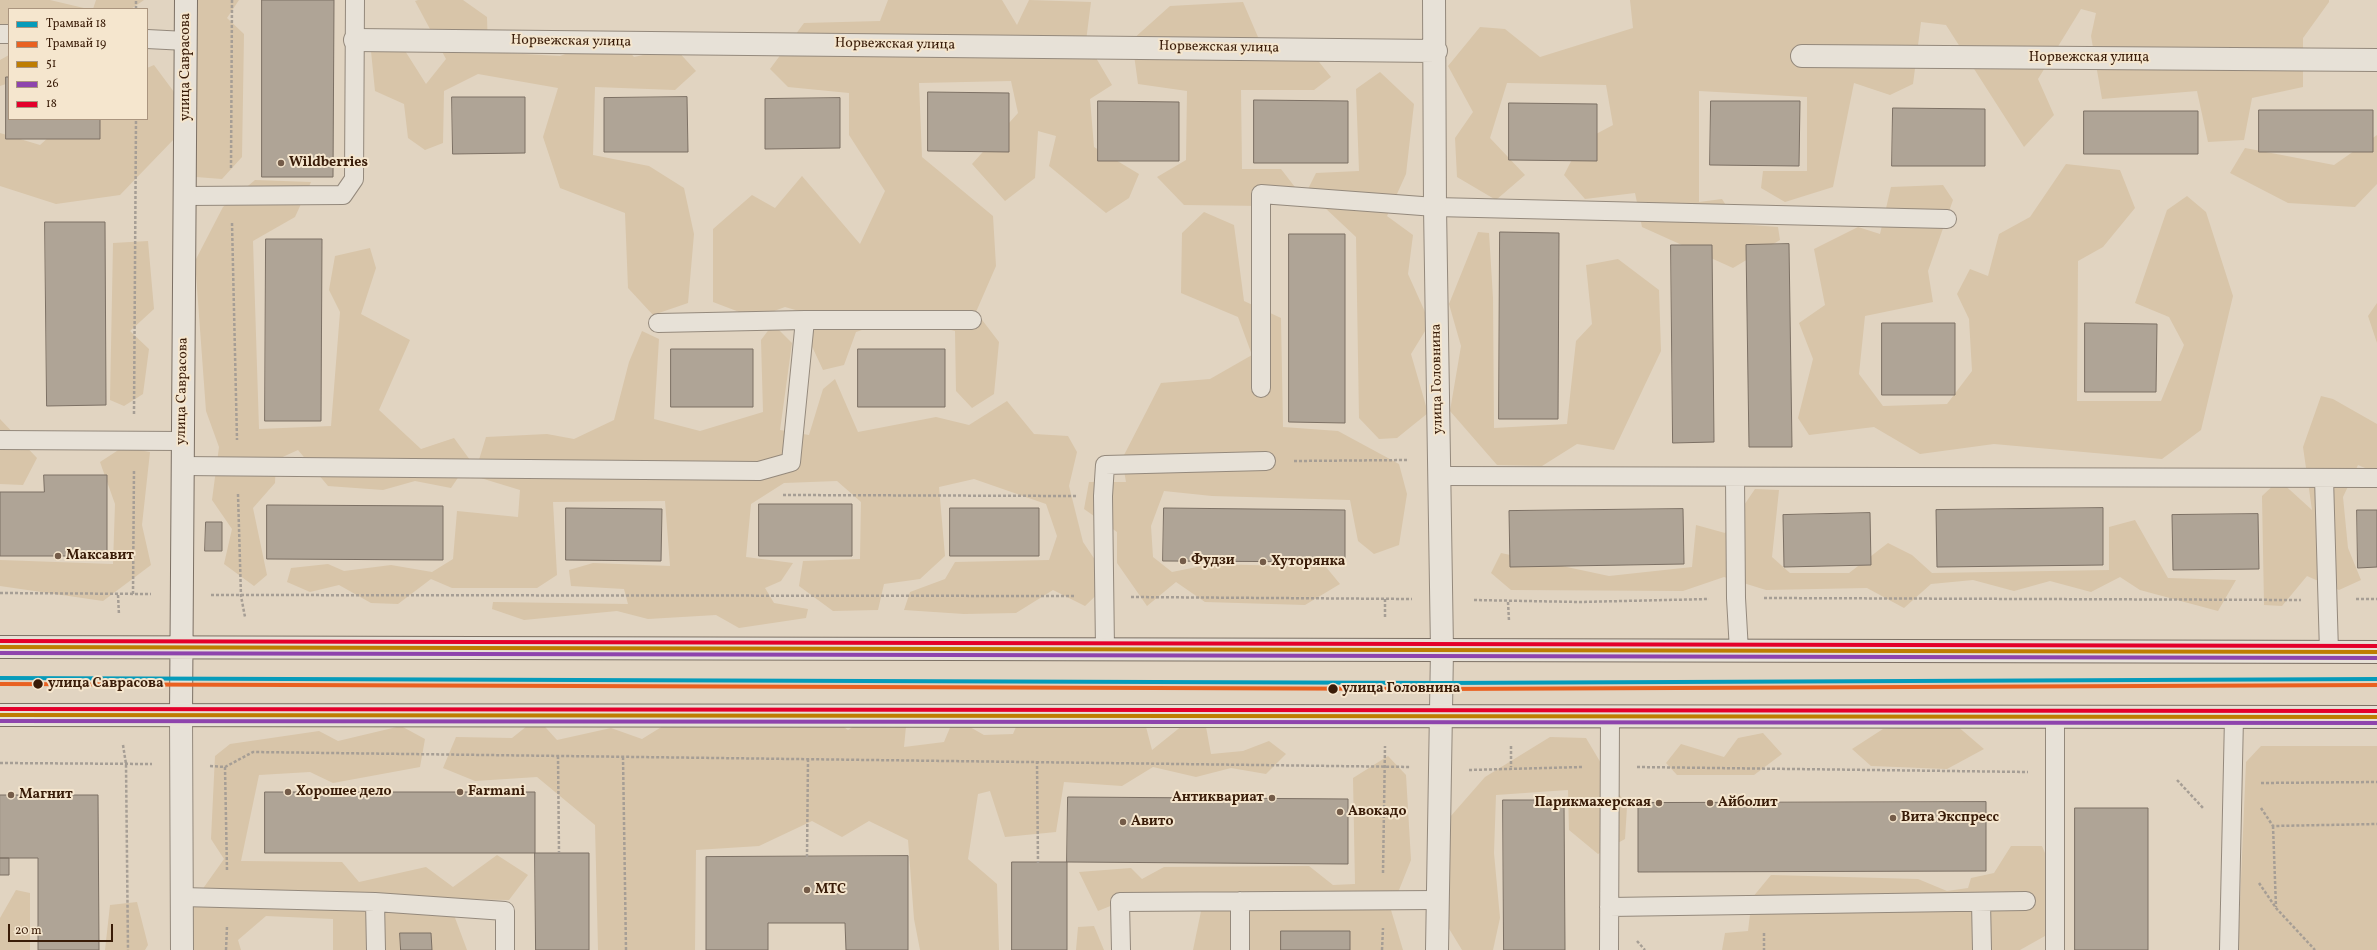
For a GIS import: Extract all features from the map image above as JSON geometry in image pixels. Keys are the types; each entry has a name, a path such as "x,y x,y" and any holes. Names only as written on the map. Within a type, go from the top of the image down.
{"main road":[{"name":"улица Саврасова","path":"182,950 181,647 182,441 186,196 186,0"},
{"name":"улица Головнина","path":"1434,0 1436,50 1435,207 1442,650 1437,950"},
{"name":"Норвежская улица","path":"355,40 1436,50"},
{"name":"Норвежская улица","path":"1802,56 2377,60"},
{"path":"0,647 2377,652"},
{"path":"0,715 1441,718 2377,717"}],"lane":[{"path":"186,196 343,194 354,179 355,0"},
{"path":"148,39 186,41"},
{"path":"1261,388 1260,194 1435,207 1947,219"},
{"path":"182,466 759,471 791,462 805,320"},
{"path":"658,323 805,320 972,320"},
{"path":"0,440 182,441"},
{"path":"1104,649 1103,596 1105,465 1266,461"},
{"path":"1439,468 1734,478 2377,478"},
{"path":"1734,478 1736,598 1739,650"},
{"path":"2324,478 2326,600 2329,652"},
{"path":"1609,950 1608,767 1610,717"},
{"path":"2054,717 2055,950"},
{"path":"2229,950 2239,783 2234,717"},
{"path":"182,897 375,902 505,911 505,950"},
{"path":"1121,950 1120,902 1438,900"},
{"path":"1240,901 1240,950"},
{"path":"375,902 376,950"},
{"path":"1981,902 1982,950"},
{"path":"1609,907 2026,902"}],"path":[{"path":"232,0 231,196 237,467 241,596 246,624"},
{"path":"133,594 136,120"},
{"path":"1266,461 1439,468"},
{"path":"0,593 118,595 154,594"},
{"path":"118,595 119,615"},
{"path":"203,595 1103,596 1412,599"},
{"path":"1474,600 1508,602 1736,598 2377,599"},
{"path":"1385,599 1385,624"},
{"path":"1508,602 1509,626"},
{"path":"1382,950 1383,766 1385,740"},
{"path":"123,742 126,764 128,950"},
{"path":"1511,745 1511,768"},
{"path":"203,766 225,767 253,752 1418,767"},
{"path":"558,756 559,852"},
{"path":"623,757 626,950"},
{"path":"807,857 808,759"},
{"path":"1037,761 1038,863"},
{"path":"0,763 157,764"},
{"path":"225,767 227,898 226,950"},
{"path":"1467,770 1608,767 2055,772"},
{"path":"2239,783 2377,782"},
{"path":"2239,783 2273,826 2276,908"},
{"path":"2273,826 2377,824"}],"shaded area":[{"path":"0,0 50,0 84,8 8,8 8,24 0,25"},
{"path":"96,0 144,0 132,8 93,8"},
{"path":"188,0 239,0 227,18 244,34 242,157 222,179 196,177 185,157"},
{"path":"463,0 487,17 488,52 560,56 615,36 634,57 675,48 696,71 675,90 595,87 593,155 649,166 684,188 694,234 688,303 653,315 628,288 625,213 560,188 543,137 558,88 478,74 444,91 443,143 425,150 408,138 404,104 375,91 371,51 402,46 426,84 446,59 415,1"},
{"path":"888,0 1002,0 1017,25 1029,0 1091,2 1086,41 1112,85 1090,99 1094,147 1139,174 1129,198 1106,213 1049,166 1056,136 1038,131 1035,178 1005,201 972,164 1018,113 1011,81 919,83 922,157 993,216 996,266 976,312 999,342 994,394 972,408 956,391 955,331 900,317 856,332 844,365 823,370 809,340 813,315 785,307 755,318 713,302 713,229 752,195 775,208 802,176 860,244 885,191 849,135 849,93 788,87 770,69 804,23 880,21"},
{"path":"1630,0 2329,0 2329,2 2303,38 2303,87 2252,98 2244,140 2208,142 2197,91 2102,99 2091,36 2096,13 2081,9 2038,79 2054,115 2024,147 1946,25 1921,22 1913,84 1890,95 1854,83 1833,187 1785,202 1761,188 1763,171 1807,171 1807,97 1699,91 1699,202 1722,199 1738,224 1778,227 1780,240 1733,268 1642,227 1635,193 1585,199 1564,175 1581,142 1613,125 1606,85 1507,83 1490,138 1525,175 1496,200 1457,177 1455,138 1473,112 1448,66 1480,27 1505,29 1540,57 1633,28"},
{"path":"1243,2 1267,58 1316,58 1331,77 1314,90 1241,90 1242,169 1281,169 1298,191 1264,206 1184,205 1157,177 1186,160 1187,91 1138,84 1132,40 1170,6"},
{"path":"8,56 8,83 0,86 0,60"},
{"path":"154,65 177,96 175,138 120,195 56,204 0,186 0,133 40,145 68,120 148,120 148,68"},
{"path":"1380,72 1414,104 1406,174 1387,216 1413,235 1408,274 1430,323 1411,354 1428,413 1397,438 1379,439 1359,418 1356,237 1307,191 1316,173 1359,171 1356,89"},
{"path":"2377,135 2377,184 2355,207 2288,203 2230,173 2245,148 2334,165"},
{"path":"2066,164 2120,170 2135,208 2103,247 2078,261 2077,401 2161,401 2184,345 2169,317 2135,303 2167,210 2187,196 2206,212 2233,296 2201,430 2162,459 1994,444 1920,454 1874,427 1809,435 1798,418 1813,359 1799,323 1825,305 1814,249 1858,227 1880,234 1891,187 1943,185 1953,200 1928,271 1933,302 1865,316 1859,374 1883,406 1947,404 1972,371 1969,319 1957,294 1970,269 1988,276 1999,234 2030,217"},
{"path":"255,180 311,182 295,217 253,241 259,429 331,426 340,312 329,290 335,256 370,248 376,268 361,314 410,340 379,410 421,449 454,438 470,460 451,488 415,481 383,490 328,486 298,450 276,460 275,483 253,508 267,575 254,586 224,564 232,529 212,500 219,447 206,411 195,261 223,207"},
{"path":"1204,212 1234,225 1244,301 1281,318 1283,427 1338,431 1399,464 1407,494 1399,545 1374,554 1358,541 1350,500 1212,496 1164,491 1151,526 1153,557 1172,572 1212,564 1326,567 1340,584 1305,605 1205,602 1176,582 1147,606 1117,563 1117,532 1084,509 1089,482 1126,482 1122,459 1161,383 1210,379 1252,355 1238,317 1181,293 1182,233"},
{"path":"1478,232 1489,233 1493,298 1494,428 1567,424 1576,341 1592,324 1586,265 1618,259 1659,290 1661,351 1614,450 1577,444 1542,466 1497,465 1450,411 1461,346 1449,304"},
{"path":"148,241 154,309 130,331 149,349 143,394 124,406 110,400 113,243"},
{"path":"2377,303 2377,343 2368,316"},
{"path":"773,324 792,343 780,430 809,435 823,389 835,379 858,432 936,417 969,425 1007,401 1034,434 1068,436 1077,452 1069,486 1083,542 1110,582 1085,606 1053,590 1016,613 964,614 904,610 910,592 945,579 955,562 1049,560 1057,536 1046,504 974,479 939,487 945,556 920,579 884,584 878,610 833,611 799,586 803,561 860,559 861,502 837,481 784,483 751,504 746,557 793,563 781,581 765,588 774,603 808,609 806,618 739,628 716,615 648,619 617,611 524,620 492,609 493,602 628,604 624,589 571,586 569,570 593,563 670,566 665,501 553,502 557,575 537,588 452,588 431,579 398,604 371,603 339,585 310,592 287,582 291,568 328,564 344,571 391,565 432,572 453,559 457,511 518,517 520,490 474,476 486,437 547,434 574,439 614,420 629,362 642,331 659,339 654,419 700,431 763,412 761,340"},
{"path":"2321,396 2333,399 2377,424 2377,473 2358,465 2343,497 2348,548 2361,580 2339,590 2307,576 2282,606 2264,605 2262,496 2279,480 2312,510 2303,447"},
{"path":"0,419 37,458 23,485 0,484"},
{"path":"123,447 150,452 142,525 151,565 103,601 0,586 0,560 113,564 115,504 100,462"},
{"path":"1755,489 1779,490 1772,557 1790,573 1849,573 1888,543 1912,555 1932,573 2109,570 2109,527 2135,520 2168,578 2236,580 2218,611 2140,590 2120,577 2091,592 2050,581 2014,591 1973,580 1931,584 1904,608 1867,588 1766,590 1724,577 1683,591 1511,590 1491,573 1501,553 1609,576 1692,567 1696,525 1725,533"},
{"path":"1024,708 1050,709 1079,727 1145,723 1152,750 1188,721 1206,727 1211,754 1243,751 1269,741 1286,754 1266,774 1231,768 1196,777 1153,767 1122,786 1064,782 1056,832 1005,837 990,791 978,794 968,859 997,884 999,950 920,950 914,919 908,840 869,821 842,837 812,821 759,846 696,850 695,950 598,950 595,825 537,777 475,781 443,768 456,737 512,738 537,718 557,740 611,728 642,739 676,718 824,713 848,730 878,711 907,716 904,747 944,742 954,718 984,735 1013,734"},
{"path":"1956,725 1984,749 1947,769 1871,766 1852,749 1883,729"},
{"path":"401,726 425,739 420,767 333,783 310,772 259,775 241,861 342,862 359,882 426,867 453,887 497,855 528,875 509,900 448,899 467,950 333,950 333,919 266,916 238,940 241,950 189,950 187,911 224,859 211,839 215,756 230,744 319,731 338,741"},
{"path":"1763,733 1782,754 1754,775 1677,775 1666,763 1681,744 1724,757 1738,738"},
{"path":"1550,737 1586,738 1627,807 1625,839 1598,854 1569,830 1568,790 1496,795 1494,853 1500,918 1493,950 1462,950 1448,927 1450,817 1485,777"},
{"path":"2261,746 2377,746 2377,950 2238,950 2246,762"},
{"path":"1388,756 1406,775 1411,860 1391,910 1403,950 1193,950 1205,892 1145,892 1098,911 1079,872 1131,868 1142,879 1164,867 1309,866 1333,885 1355,884 1353,778"},
{"path":"2011,846 2042,846 2064,898 2061,927 2020,950 1722,950 1725,933 1748,931 1752,898 1771,875 1918,879 1947,891 1968,888 1971,878 1994,873"},
{"path":"16,890 30,893 30,950 0,950 0,918"},
{"path":"137,902 148,945 145,950 105,950 110,905"},
{"path":"1094,926 1104,950 1076,950 1078,927"}],"building":[{"path":"262,0 334,0 333,177 262,177"},
{"path":"6,77 8,77 8,120 100,120 100,139 6,139"},
{"path":"928,92 1009,93 1009,152 928,151"},
{"path":"452,97 525,97 525,153 453,154"},
{"path":"687,97 688,152 604,152 604,98"},
{"path":"840,98 840,148 765,149 765,99"},
{"path":"1254,100 1348,101 1348,163 1254,163"},
{"path":"1098,101 1179,102 1179,161 1098,161"},
{"path":"1711,101 1800,101 1799,166 1710,165"},
{"path":"1509,103 1597,104 1597,161 1509,160"},
{"path":"1893,108 1985,109 1985,166 1892,166"},
{"path":"2259,110 2373,110 2373,152 2259,152"},
{"path":"2084,111 2198,111 2198,154 2084,154"},
{"path":"45,222 105,222 106,405 47,406"},
{"path":"1500,232 1559,233 1558,419 1499,419"},
{"path":"1289,234 1345,234 1345,423 1289,422"},
{"path":"266,239 322,239 321,421 265,421"},
{"path":"1789,244 1792,447 1749,447 1746,245"},
{"path":"1671,245 1712,245 1714,442 1673,443"},
{"path":"1882,323 1955,323 1955,395 1882,395"},
{"path":"2085,323 2157,324 2156,392 2085,392"},
{"path":"671,349 753,349 753,407 671,407"},
{"path":"858,349 945,349 945,407 858,407"},
{"path":"44,475 107,475 107,556 0,556 0,492 44,492"},
{"path":"759,504 852,504 852,556 759,556"},
{"path":"267,505 443,506 443,560 267,559"},
{"path":"566,508 662,509 661,561 566,560"},
{"path":"950,508 1039,508 1039,556 950,556"},
{"path":"1164,508 1345,510 1345,562 1163,561"},
{"path":"2103,508 2103,565 1937,567 1936,510"},
{"path":"1683,509 1684,564 1510,567 1509,511"},
{"path":"2357,510 2377,510 2377,567 2358,568"},
{"path":"1870,513 1871,565 1784,567 1783,515"},
{"path":"2258,514 2259,569 2173,570 2172,515"},
{"path":"206,522 222,522 222,551 205,551"},
{"path":"265,792 535,792 535,853 265,853"},
{"path":"0,795 98,795 99,950 38,950 38,858 0,858"},
{"path":"1068,797 1348,799 1348,864 1067,862"},
{"path":"1503,800 1564,800 1565,950 1504,950"},
{"path":"1986,802 1986,871 1638,872 1638,803"},
{"path":"2075,808 2148,808 2148,950 2075,950"},
{"path":"535,853 589,853 589,950 536,950"},
{"name":"МТС","path":"908,856 908,950 846,950 845,923 768,923 768,950 706,950 706,857"},
{"path":"0,858 9,858 9,875 0,875"},
{"path":"1012,862 1067,862 1067,950 1012,950"},
{"path":"1281,931 1350,931 1350,950 1281,950"},
{"path":"400,933 431,933 432,950 401,950"}],"tram line":[{"name":"18","path":"0,678 1442,683 2377,679"},
{"name":"19","path":"0,684 1442,689 2377,685"}],"transit line":[{"name":"18","path":"0,641 2377,646"},
{"name":"51","path":"0,647 2377,652"},
{"name":"26","path":"0,653 2377,658"},
{"name":"18","path":"0,709 2377,711"},
{"name":"51","path":"0,715 2377,717"},
{"name":"26","path":"0,721 2377,723"}],"place":[{"name":"Wildberries","path":"281,163"},
{"name":"Максавит","path":"58,556"},
{"name":"Фудзи","path":"1183,561"},
{"name":"Хуторянка","path":"1263,562"},
{"name":"улица Саврасова","path":"38,684"},
{"name":"улица Головнина","path":"1333,689"},
{"name":"Хорошее дело","path":"288,792"},
{"name":"Farmani","path":"460,792"},
{"name":"Магнит","path":"11,795"},
{"name":"Антиквариат","path":"1272,798"},
{"name":"Парикмахерская","path":"1659,803"},
{"name":"Айболит","path":"1710,803"},
{"name":"Авокадо","path":"1340,812"},
{"name":"Вита Экспресс","path":"1893,818"},
{"name":"Авито","path":"1123,822"},
{"name":"МТС","path":"807,890"}]}
